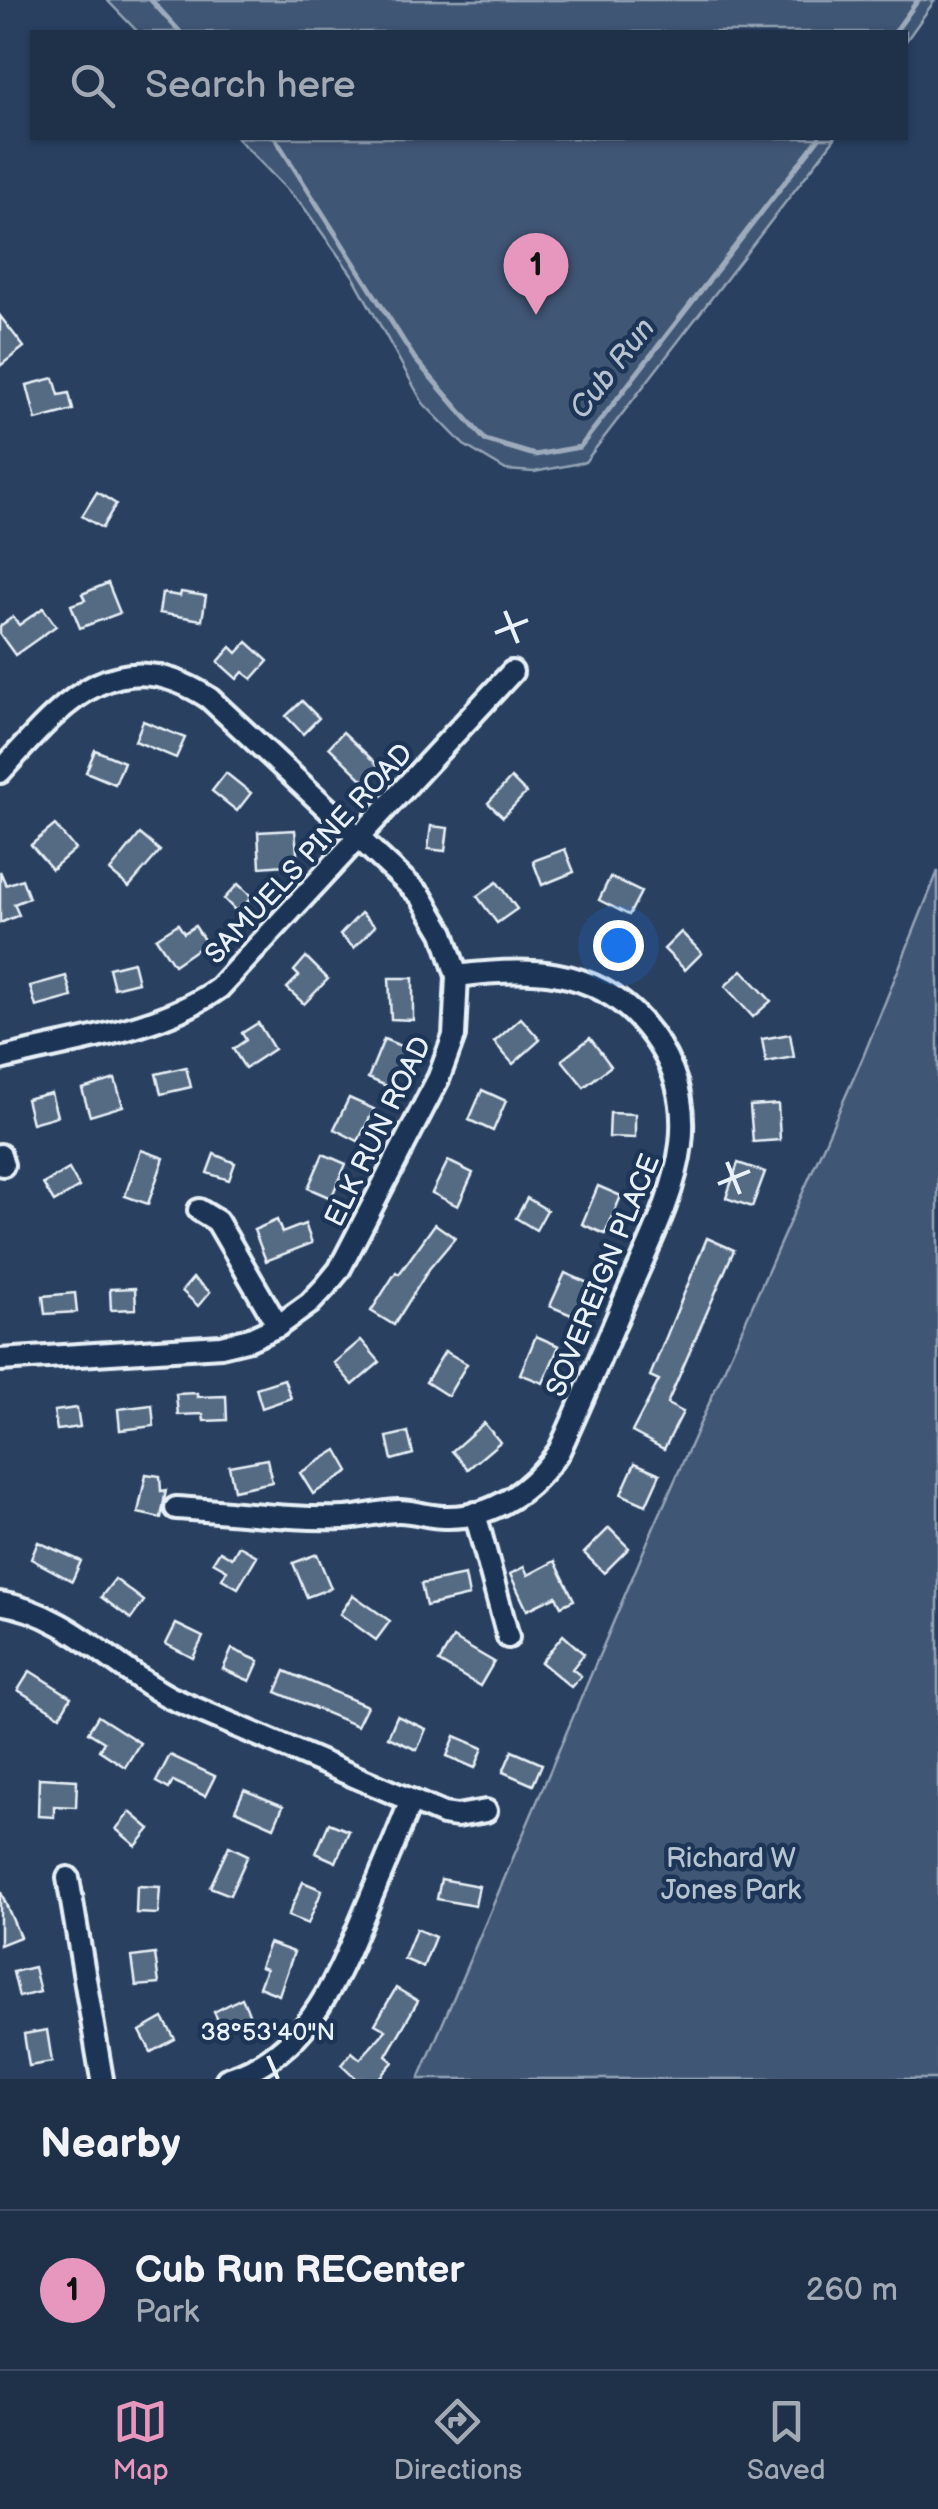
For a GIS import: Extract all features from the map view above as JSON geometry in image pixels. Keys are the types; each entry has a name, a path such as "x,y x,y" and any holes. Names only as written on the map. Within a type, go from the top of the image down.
{"street":[{"name":"SAMUELS PINE ROAD","path":"0,1059 159,1019 205,998 232,978 512,672"},
{"name":"ELK RUN ROAD","path":"0,772 59,708 104,681 128,676 166,679 209,698 361,837 430,908 458,976 454,1036 440,1077 339,1270 310,1303 278,1326 221,1346 0,1360"},
{"name":"SOVEREIGN PLACE","path":"176,1508 345,1518 398,1511 445,1518 492,1509 530,1486 559,1451 670,1194 678,1170 683,1118 679,1092 662,1050 634,1014 596,987 552,972 504,970 458,976"},
{"path":"199,1210 217,1222 278,1326"},
{"path":"475,1512 508,1637"},
{"path":"0,1602 60,1624 172,1698 411,1800 457,1816 486,1811"},
{"path":"227,2079 272,2058 291,2044 322,2008 411,1800"},
{"path":"68,1878 102,2079"}],"green space":[{"path":"107,0 935,0 908,38 908,30 136,30"},
{"path":"239,140 833,140 585,462 534,472 506,470 464,445 423,403 353,276 303,206"},
{"name":"Richard W Jones Park","path":"938,871 938,2079 419,2079 650,1536 863,1057"}],"building":[{"path":"0,316 24,347 0,366"},
{"path":"54,378 59,395 69,393 73,410 36,420 27,385"},
{"path":"97,492 116,504 102,528 82,516"},
{"path":"108,583 120,613 80,628 71,605 85,600 82,594"},
{"path":"181,592 206,596 202,620 159,613 162,593 180,596"},
{"path":"43,608 56,626 15,655 0,634 0,626 13,617 19,625"},
{"path":"247,642 268,661 252,679 243,672 237,679 218,662 231,647 237,653"},
{"path":"302,701 319,718 303,734 286,716"},
{"path":"143,721 185,738 176,758 135,741"},
{"path":"343,732 380,767 365,782 329,747"},
{"path":"95,750 124,762 115,784 86,772"},
{"path":"226,773 251,793 237,811 212,791"},
{"path":"511,778 526,793 503,817 488,803"},
{"path":"55,825 75,849 52,869 31,845"},
{"path":"431,826 448,828 445,851 428,849"},
{"path":"295,830 298,864 260,867 258,832"},
{"path":"140,834 160,851 129,887 110,871"},
{"path":"565,849 574,872 542,885 533,861"},
{"path":"0,871 6,885 22,879 29,898 14,904 19,915 0,923"},
{"path":"610,877 641,892 629,915 599,900"},
{"path":"497,882 517,909 497,923 477,896"},
{"path":"238,884 252,897 237,912 224,899"},
{"path":"361,913 375,926 354,948 340,935"},
{"path":"178,924 184,933 195,926 206,943 174,965 156,938"},
{"path":"681,932 702,953 685,970 664,949"},
{"path":"306,957 328,979 304,1004 287,988 299,976 294,971"},
{"path":"133,962 138,982 114,988 109,968"},
{"path":"742,970 771,1001 753,1017 725,986"},
{"path":"66,976 72,997 36,1007 30,986"},
{"path":"389,978 413,978 413,1020 391,1019"},
{"path":"521,1018 540,1040 513,1064 494,1042"},
{"path":"258,1023 274,1049 245,1068 233,1049 246,1040 242,1033"},
{"path":"790,1034 794,1057 766,1062 762,1039"},
{"path":"590,1038 611,1066 584,1087 562,1060"},
{"path":"384,1039 408,1049 391,1088 368,1078"},
{"path":"186,1067 191,1087 161,1094 156,1074"},
{"path":"115,1079 123,1106 90,1116 82,1089"},
{"path":"482,1090 506,1101 493,1131 469,1120"},
{"path":"51,1093 57,1116 32,1123 26,1099"},
{"path":"349,1098 374,1109 358,1141 334,1129"},
{"path":"778,1104 780,1140 753,1142 750,1106"},
{"path":"610,1113 635,1114 635,1138 609,1137"},
{"path":"141,1150 164,1158 148,1204 125,1196"},
{"path":"214,1154 235,1163 229,1180 207,1173"},
{"path":"323,1154 346,1164 331,1198 308,1188"},
{"path":"448,1161 473,1173 458,1206 432,1193"},
{"path":"738,1163 765,1172 752,1207 726,1198"},
{"path":"69,1169 79,1187 54,1202 43,1184"},
{"path":"598,1186 621,1196 605,1234 582,1224"},
{"path":"527,1198 547,1210 536,1230 516,1218"},
{"path":"277,1220 282,1233 305,1224 312,1243 266,1261 254,1230"},
{"path":"435,1224 455,1238 429,1269 394,1325 371,1311"},
{"path":"707,1238 734,1250 667,1404 683,1412 664,1449 632,1432 659,1380 650,1376"},
{"path":"565,1273 588,1283 574,1316 550,1306"},
{"path":"193,1278 210,1292 198,1306 182,1291"},
{"path":"135,1288 136,1309 111,1310 110,1289"},
{"path":"75,1293 77,1312 45,1314 43,1296"},
{"path":"536,1336 559,1346 543,1383 520,1374"},
{"path":"361,1340 380,1362 353,1385 334,1363"},
{"path":"445,1351 467,1364 448,1396 426,1382"},
{"path":"284,1379 291,1398 262,1408 256,1388"},
{"path":"197,1393 197,1397 226,1396 227,1420 204,1421 203,1414 178,1415 176,1394"},
{"path":"152,1405 154,1426 120,1430 118,1409"},
{"path":"77,1408 80,1427 57,1430 54,1411"},
{"path":"484,1423 500,1442 468,1469 452,1451"},
{"path":"408,1432 413,1454 392,1460 387,1437"},
{"path":"337,1450 349,1471 313,1494 300,1473"},
{"path":"267,1459 272,1482 234,1490 229,1466"},
{"path":"635,1463 660,1474 646,1505 621,1494"},
{"path":"146,1474 160,1476 161,1491 166,1490 161,1518 138,1513"},
{"path":"609,1528 629,1548 604,1573 584,1553"},
{"path":"38,1542 81,1561 72,1581 31,1559"},
{"path":"239,1546 257,1556 238,1588 222,1579 227,1570 213,1562 220,1551 232,1558"},
{"path":"317,1554 331,1588 307,1597 293,1563"},
{"path":"555,1561 574,1600 561,1606 556,1596 527,1610 510,1574 524,1567 528,1575"},
{"path":"465,1575 469,1596 426,1606 421,1584"},
{"path":"115,1579 144,1601 131,1619 101,1597"},
{"path":"353,1595 390,1621 376,1640 340,1614"},
{"path":"176,1624 203,1637 193,1658 166,1644"},
{"path":"563,1635 584,1654 572,1669 581,1676 571,1687 541,1662"},
{"path":"453,1638 494,1662 480,1686 439,1662"},
{"path":"232,1649 259,1661 250,1681 223,1669"},
{"path":"30,1671 71,1697 60,1716 18,1690"},
{"path":"285,1671 367,1706 357,1726 276,1692"},
{"path":"98,1716 140,1743 125,1767 99,1750 104,1742 88,1732"},
{"path":"397,1716 426,1729 417,1750 388,1737"},
{"path":"455,1736 483,1748 475,1768 447,1756"},
{"path":"512,1751 542,1764 533,1785 503,1772"},
{"path":"170,1755 215,1776 205,1796 173,1781 169,1789 156,1782"},
{"path":"39,1778 77,1780 76,1807 54,1806 54,1817 38,1816"},
{"path":"244,1790 283,1806 274,1827 235,1810"},
{"path":"130,1812 150,1829 136,1846 116,1829"},
{"path":"329,1823 349,1831 336,1862 316,1853"},
{"path":"229,1846 248,1855 230,1895 210,1887"},
{"path":"441,1879 479,1886 475,1906 437,1899"},
{"path":"303,1882 322,1890 308,1924 288,1916"},
{"path":"137,1886 160,1887 158,1914 136,1913"},
{"path":"0,1890 20,1937 0,1945"},
{"path":"416,1929 435,1937 423,1967 404,1959"},
{"path":"269,1943 294,1952 279,1995 259,1987 266,1969 260,1967"},
{"path":"155,1954 159,1984 136,1986 132,1957"},
{"path":"34,1967 40,1992 19,1997 13,1972"},
{"path":"396,1988 418,2001 386,2056 393,2062 378,2079 356,2079 341,2065 352,2052 360,2059 386,2030 375,2024"},
{"path":"242,1998 251,2018 224,2032 214,2012"},
{"path":"163,2018 175,2039 151,2052 140,2031"},
{"path":"47,2030 52,2062 29,2066 24,2034"}],"waterway":[{"name":"Cub Run","path":"151,0 178,30"},
{"name":"Cub Run","path":"896,30 918,0"},
{"name":"Cub Run","path":"276,140 415,359 485,440 535,455 580,447 817,140"}],"place":[{"name":"Cub Run RECenter","path":"536,315"}]}
